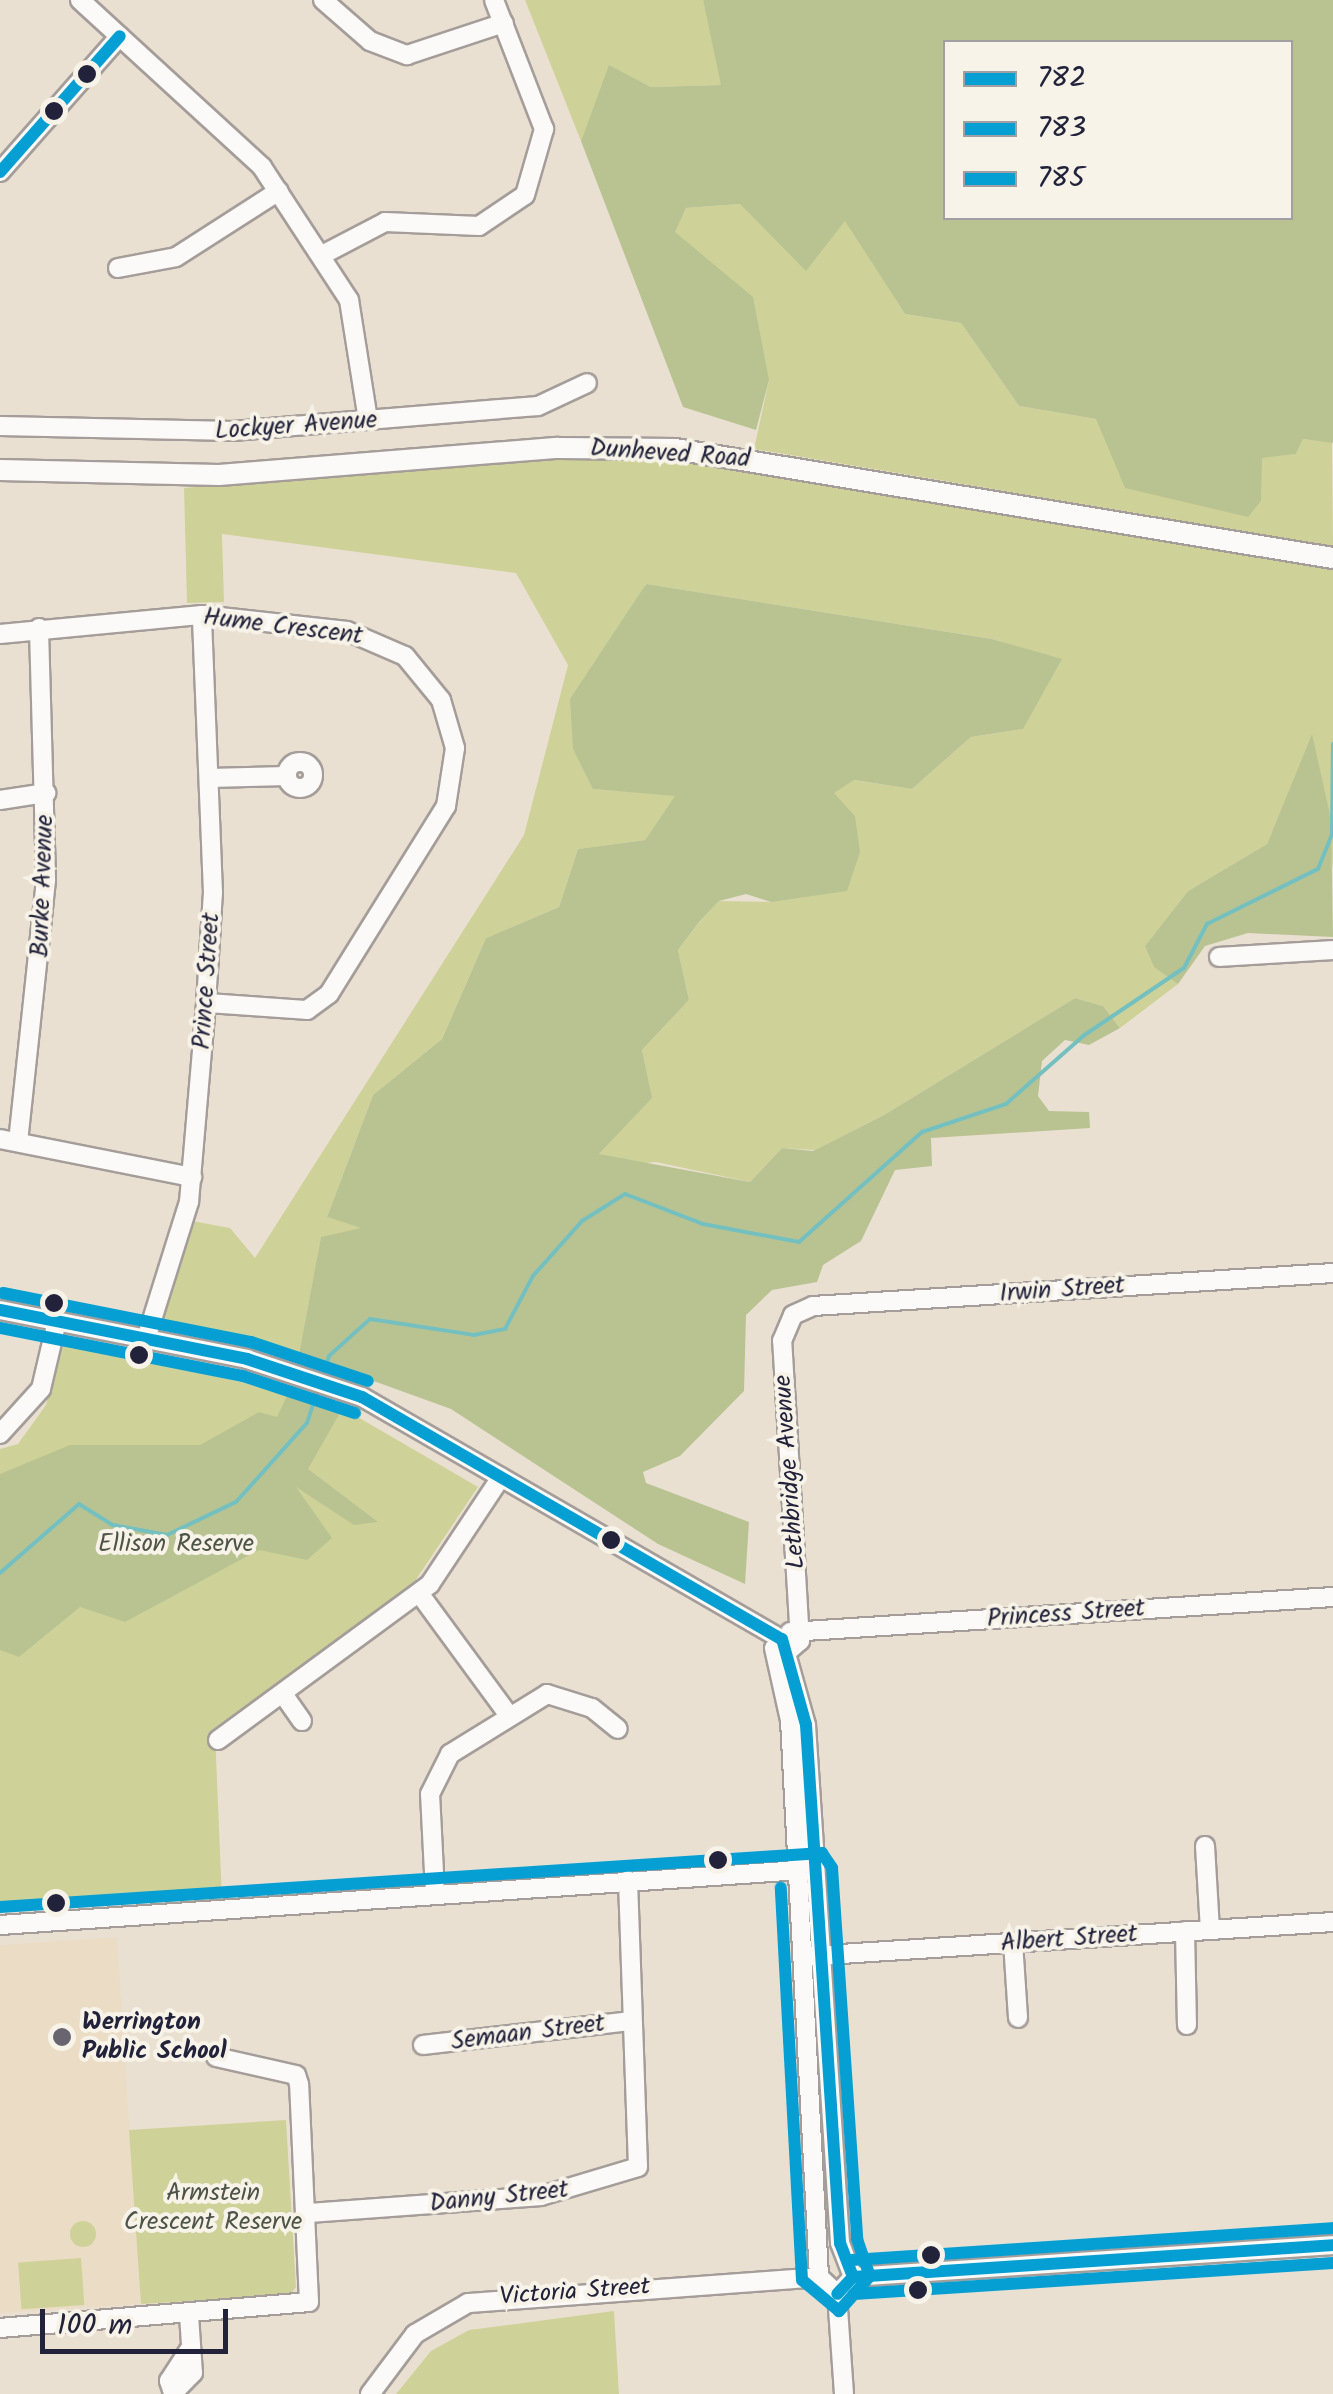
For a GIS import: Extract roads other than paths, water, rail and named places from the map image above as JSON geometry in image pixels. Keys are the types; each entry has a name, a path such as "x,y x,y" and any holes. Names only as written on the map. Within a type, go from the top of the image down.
{"main road":[{"name":"Dunheved Road","path":"0,470 219,475 531,449 675,449 1333,558"}],"street":[{"path":"80,0 238,141 279,191 322,255 358,326 368,420"},
{"path":"323,0 370,42 406,55 504,23"},
{"path":"322,255 385,222 479,226 525,195 544,129 494,0"},
{"path":"0,172 120,36"},
{"path":"118,268 176,258 279,191"},
{"name":"Lockyer Avenue","path":"0,426 193,433 538,406 587,383"},
{"name":"Hume Crescent","path":"0,634 202,615 347,631 386,644 436,692 455,758 442,814 323,1002 297,1010 206,1003"},
{"name":"Prince Street","path":"146,1339 192,1177 206,1003 208,778 202,615"},
{"name":"Burke Avenue","path":"9,1141 32,1073 46,793 39,628"},
{"path":"208,778 287,776"},
{"path":"0,800 46,793"},
{"path":"1219,958 1333,950"},
{"path":"9,1141 192,1177"},
{"name":"Irwin Street","path":"793,1315 814,1306 1333,1273"},
{"path":"0,1310 299,1374 343,1389 716,1598 785,1646"},
{"name":"Lethbridge Avenue","path":"793,1315 782,1340 785,1646 812,1956 821,2272"},
{"path":"0,1434 41,1388 58,1321"},
{"path":"218,1740 419,1593 500,1477"},
{"path":"419,1593 507,1713"},
{"name":"Princess Street","path":"785,1646 1333,1597"},
{"path":"283,1694 302,1721"},
{"path":"435,1892 434,1776 507,1713 554,1694 618,1729"},
{"path":"1205,1846 1210,1930"},
{"path":"0,1925 435,1892 807,1870"},
{"name":"Danny Street","path":"308,2213 541,2196 629,2174 641,2155 628,1880"},
{"name":"Albert Street","path":"812,1956 1333,1922"},
{"path":"1185,1931 1187,2025"},
{"path":"1013,1942 1018,2018"},
{"name":"Lethbridge Avenue","path":"812,1956 849,2270"},
{"name":"Semaan Street","path":"424,2045 632,2020"},
{"path":"0,2328 189,2316 309,2302 308,2213 296,2074 216,2057"},
{"path":"844,2394 837,2294 849,2270 1333,2245"},
{"name":"Victoria Street","path":"370,2394 415,2334 468,2303 849,2270"},
{"path":"821,2272 837,2294"},
{"path":"189,2316 191,2347"}],"waterway":[{"path":"322,1378 329,1356 370,1319 474,1335 505,1329 533,1276 582,1221 625,1194 703,1224 799,1242 922,1132 1006,1104 1083,1036 1184,968 1207,924 1318,869 1332,835 1333,744"},
{"path":"0,1573 79,1504 113,1525 167,1535 236,1502 307,1423 319,1387"}],"place":[{"name":"Werrington Public School","path":"62,2037"}],"park label":[{"name":"Ellison Reserve","path":"176,1544"},
{"name":"Armstein Crescent Reserve","path":"213,2208"}]}
